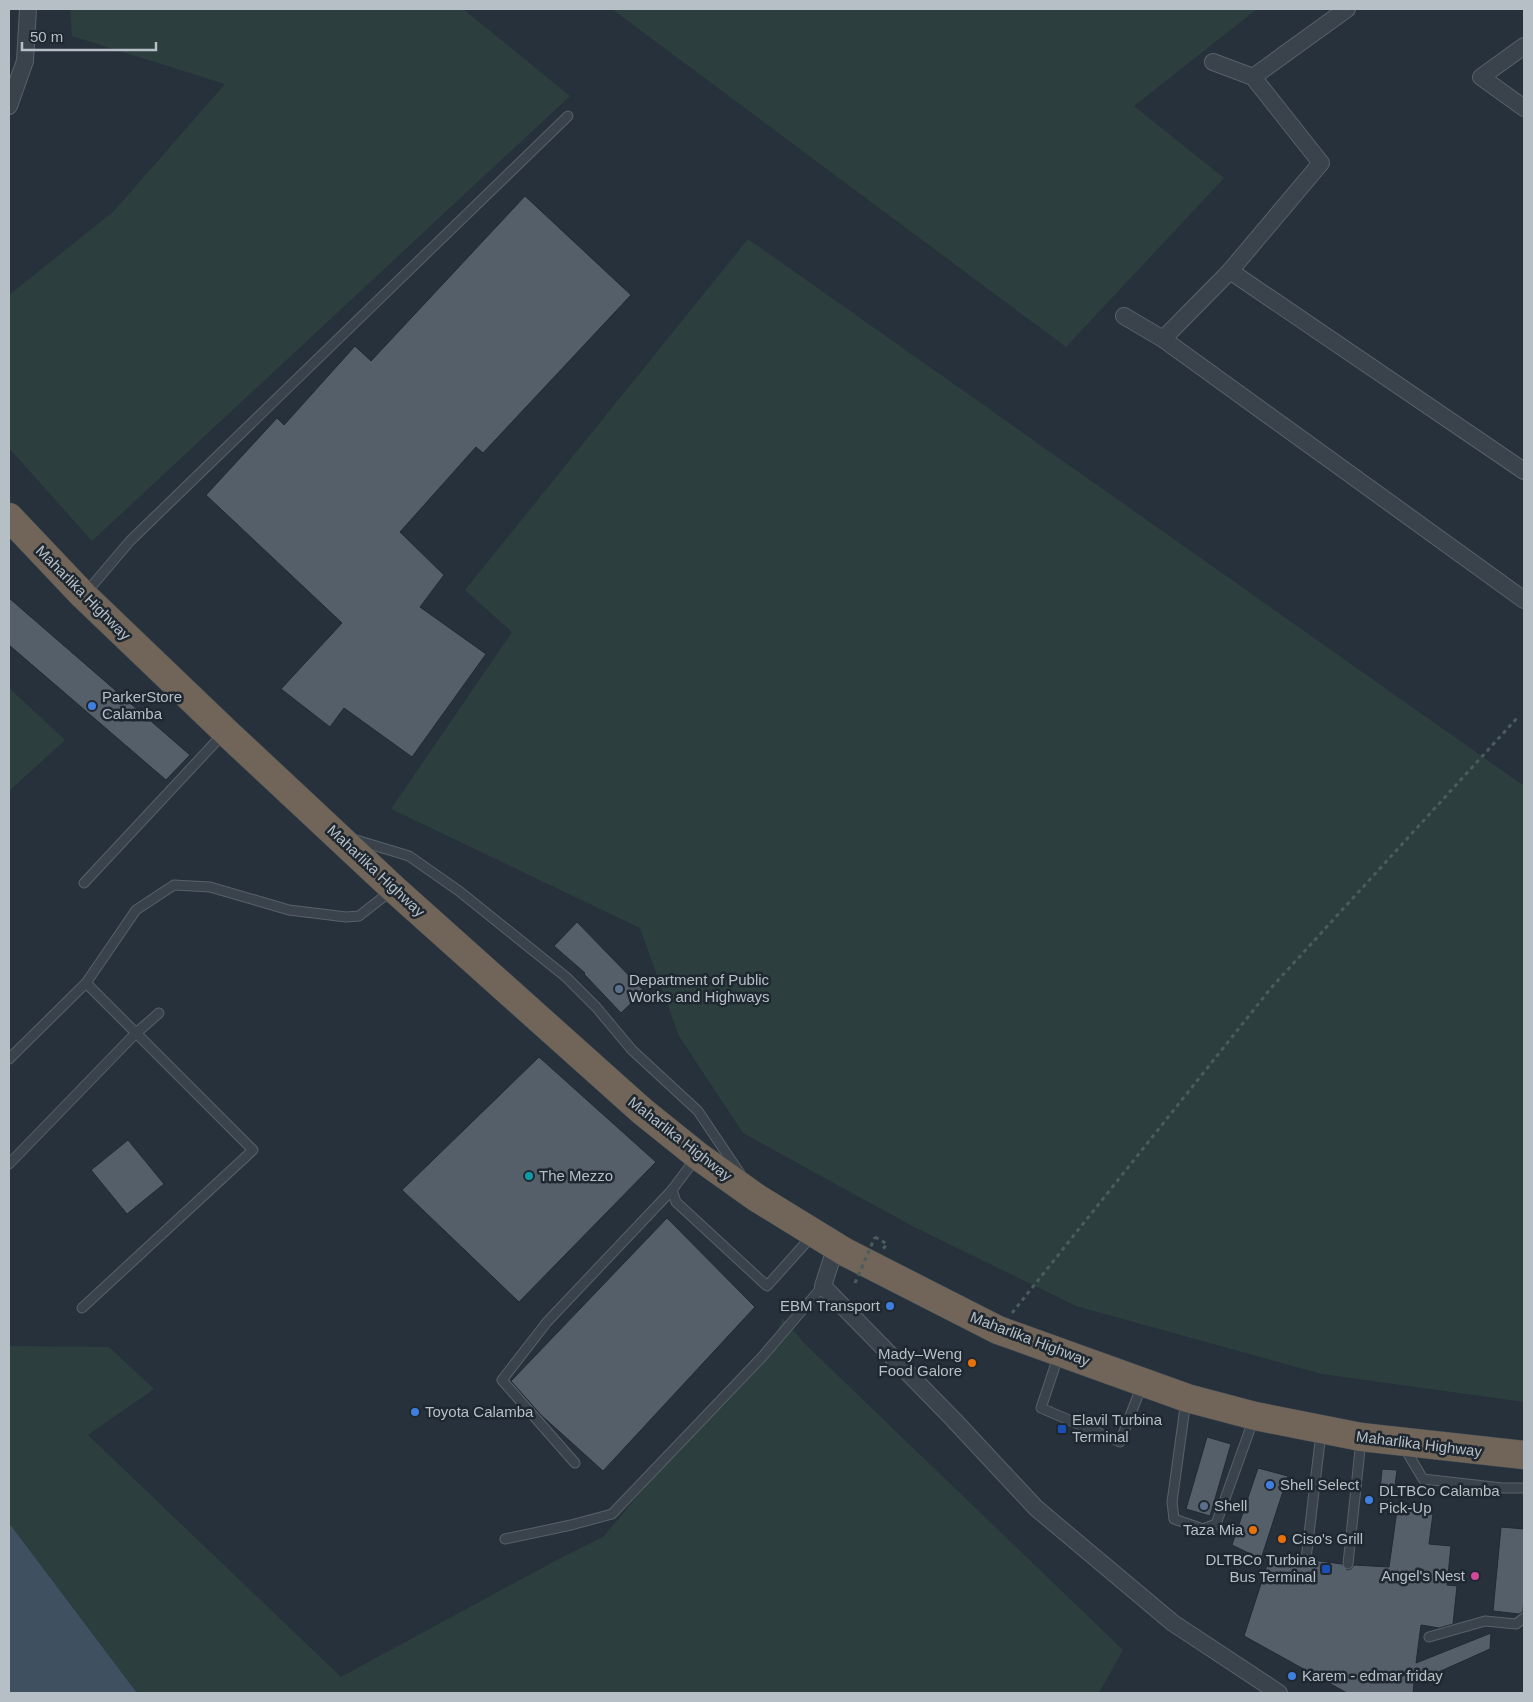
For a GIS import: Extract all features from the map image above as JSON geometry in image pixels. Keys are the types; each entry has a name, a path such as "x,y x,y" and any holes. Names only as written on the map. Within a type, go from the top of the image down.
{"highway":[{"name":"Maharlika Highway","path":"9,517 83,595 225,732 336,833 394,889 642,1111 698,1156 757,1198 826,1240 998,1330 1187,1398 1255,1416 1362,1437 1401,1443 1524,1455"},
{"path":"9,531 44,556"}],"street":[{"path":"9,106 25,61 28,9"},
{"path":"1253,77 1347,9"},
{"path":"1524,46 1481,77 1524,108"},
{"path":"1163,339 1230,271 1322,163 1253,77 1214,62"},
{"path":"1230,271 1524,471"},
{"path":"1124,316 1163,339 1524,600"},
{"path":"826,1240 823,1286 953,1419 1036,1508 1173,1624 1280,1693"}],"lane":[{"path":"83,595 130,541 568,116"},
{"path":"84,883 225,732"},
{"path":"336,833 409,856 466,896 566,977 596,1007 632,1050 698,1111 757,1198"},
{"path":"9,1059 86,983 136,910 174,885 210,887 289,910 346,917 359,916 394,889"},
{"path":"82,1308 252,1150 86,983"},
{"path":"9,1164 135,1034 159,1013"},
{"path":"575,1463 502,1380 547,1322 672,1190 698,1156"},
{"path":"672,1190 676,1202 767,1286 826,1240"},
{"path":"504,1539 612,1514 762,1357 823,1286"},
{"path":"1060,1352 1041,1408 1120,1442 1143,1381"},
{"path":"1187,1398 1172,1502 1174,1519 1204,1529 1216,1524 1255,1416"},
{"path":"1306,1559 1321,1430"},
{"path":"1348,1564 1362,1437"},
{"path":"1401,1443 1423,1479 1492,1487 1524,1488"},
{"path":"1430,1637 1485,1621 1516,1624 1524,1618"}],"path":[{"path":"998,1330 1271,988 1518,717"},
{"path":"855,1284 875,1237 887,1244"}],"green space":[{"path":"70,9 463,9 570,96 92,541 9,448 9,295 114,211 225,84 72,36"},
{"path":"612,9 1257,9 1134,106 1224,178 1066,347"},
{"path":"748,239 1524,786 1524,1402 1322,1374 1076,1306 914,1227 743,1133 679,1036 640,928 391,809 512,632 465,590"},
{"path":"9,688 65,740 9,791"},
{"path":"783,1318 804,1343 1123,1650 1099,1693 137,1693 9,1523 9,1346 109,1347 154,1389 88,1435 341,1677 553,1562 603,1537 777,1332"}],"water":[{"path":"9,1523 137,1693 9,1693"}],"building":[{"path":"525,196 631,295 483,453 476,447 400,532 444,575 420,607 486,654 412,757 344,708 330,727 281,689 342,623 206,495 277,418 284,425 355,346 371,361"},
{"path":"9,598 190,755 166,780 9,645"},
{"path":"577,922 644,991 621,1013 585,973 554,946"},
{"name":"The Mezzo","path":"539,1057 656,1162 519,1302 402,1190"},
{"path":"128,1140 164,1184 127,1214 91,1170"},
{"path":"667,1218 755,1307 603,1471 541,1415 511,1381"},
{"path":"1207,1437 1231,1444 1210,1516 1186,1509"},
{"path":"1258,1468 1288,1476 1261,1559 1232,1545"},
{"path":"1382,1469 1397,1470 1394,1493 1380,1491"},
{"path":"1397,1510 1433,1514 1429,1544 1451,1546 1447,1585 1457,1586 1453,1624 1439,1628 1421,1625 1416,1663 1491,1633 1490,1649 1414,1683 1413,1693 1347,1693 1244,1636 1271,1553 1300,1558 1305,1565 1309,1564 1312,1560 1342,1564 1347,1570 1351,1569 1354,1565 1389,1567"},
{"path":"1501,1527 1524,1529 1523,1612 1519,1614 1493,1611"}],"place":[{"name":"ParkerStore Calamba","path":"92,706"},
{"name":"Department of Public Works and Highways","path":"619,989"},
{"name":"The Mezzo","path":"529,1176"},
{"name":"EBM Transport","path":"890,1306"},
{"name":"Mady–Weng Food Galore","path":"972,1363"},
{"name":"Toyota Calamba","path":"415,1412"},
{"name":"Elavil Turbina Terminal","path":"1062,1429"},
{"name":"Shell Select","path":"1270,1485"},
{"name":"DLTBCo Calamba Pick-Up","path":"1369,1500"},
{"name":"Shell","path":"1204,1506"},
{"name":"Taza Mia","path":"1253,1530"},
{"name":"Ciso's Grill","path":"1282,1539"},
{"name":"DLTBCo Turbina Bus Terminal","path":"1326,1569"},
{"name":"Angel's Nest","path":"1475,1576"},
{"name":"Karem - edmar friday","path":"1292,1676"}]}
